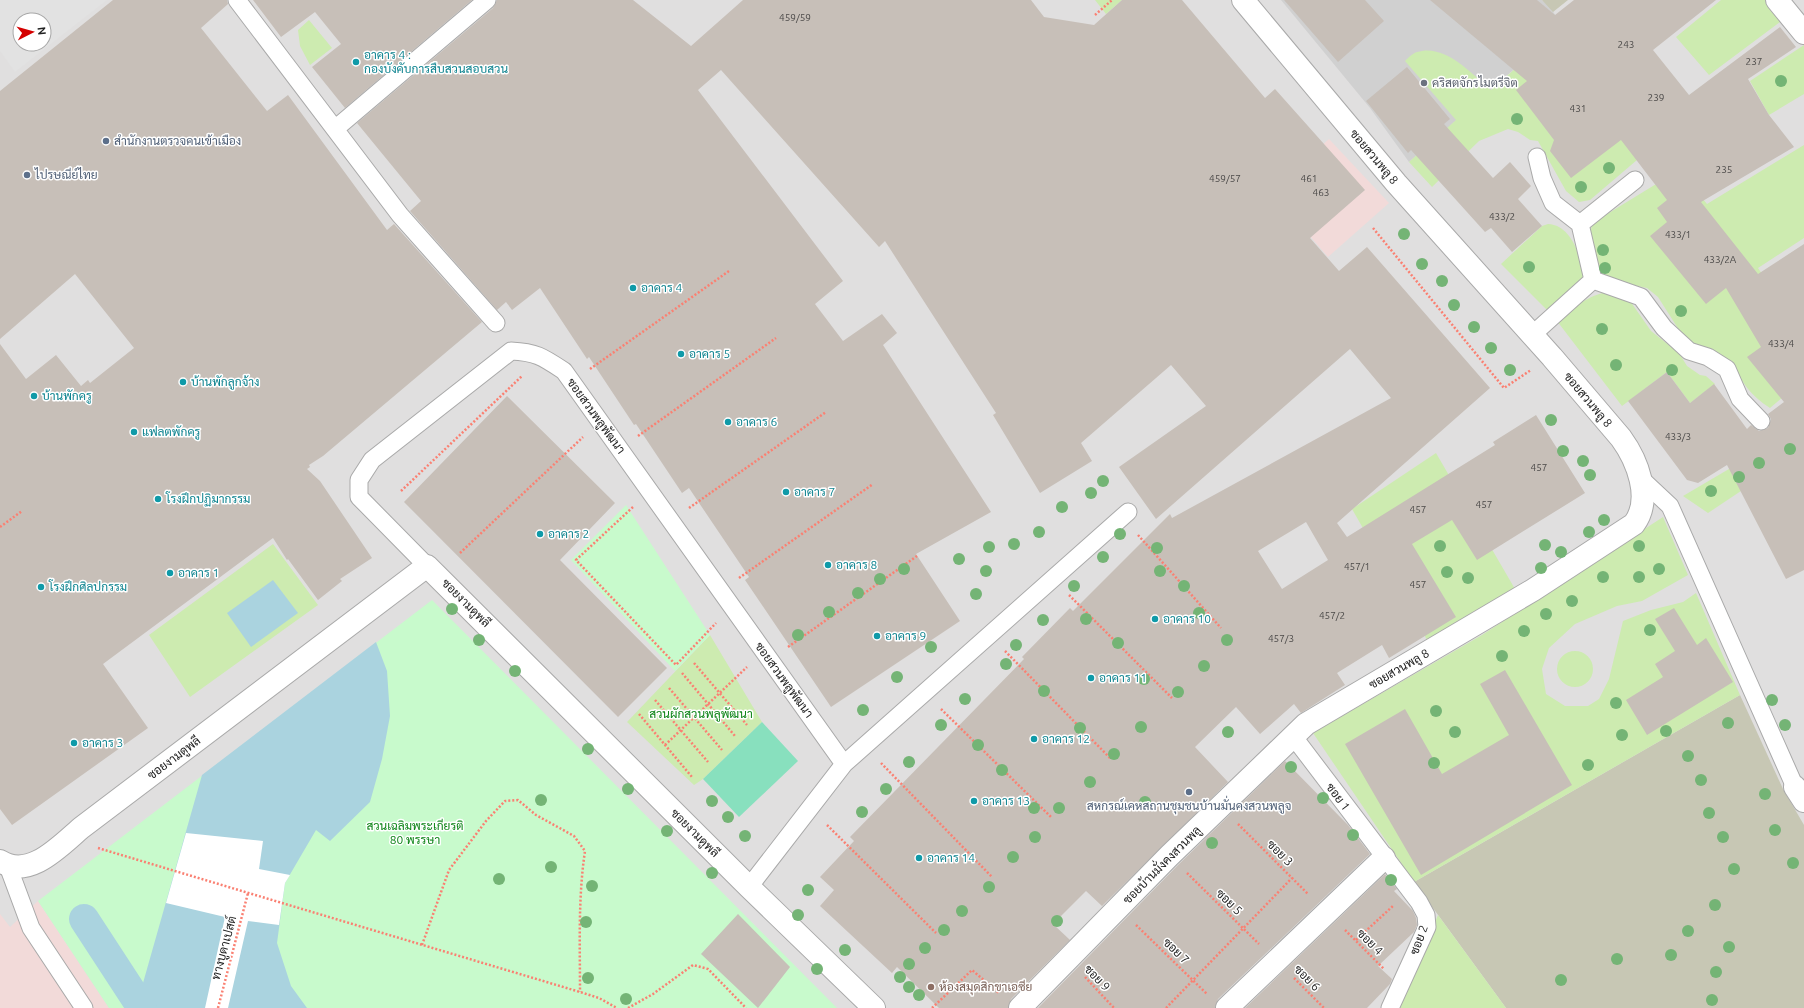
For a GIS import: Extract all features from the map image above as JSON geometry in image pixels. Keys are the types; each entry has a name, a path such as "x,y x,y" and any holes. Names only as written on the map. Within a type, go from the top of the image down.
{"street":[{"name":"ซอยสวนพลู 8","path":"1243,0 1396,183 1552,357 1628,448 1639,477 1643,506 1641,516 1634,524 1533,590 1299,730"},
{"path":"1777,0 1804,33"},
{"name":"ซอยงามดูพลี","path":"4,863 26,866 49,855 81,828 427,566 749,887 874,1008"},
{"name":"ซอยบ้านมั่งคงสวนพลู","path":"1020,1008 1169,856 1299,730"},
{"path":"1218,1002 1277,961 1384,858"}],"lane":[{"path":"237,0 400,215 496,323"},
{"path":"335,130 487,0"},
{"path":"1537,157 1542,178 1553,203 1580,224 1593,280"},
{"path":"1580,224 1635,180"},
{"path":"1532,335 1593,280"},
{"path":"1593,280 1641,297 1664,328 1689,351 1708,357 1726,369 1740,399 1762,421"},
{"name":"ซอยสวนพลูพัฒนา","path":"427,566 359,497 359,480 372,460 511,351 528,352 542,356 564,371 844,764"},
{"path":"1639,477 1670,506 1800,794"},
{"path":"749,887 844,764 1125,514"},
{"name":"ซอย 1","path":"1299,730 1384,858"},
{"name":"ซอย 2","path":"1384,858 1419,902 1426,915 1427,927 1390,1008"},
{"name":"ซอยงามดูพลี","path":"4,863 30,928 84,1008"}],"path":[{"path":"1095,15 1112,0"},
{"path":"1373,228 1504,388 1552,357"},
{"path":"571,382 729,271"},
{"path":"620,450 776,338"},
{"path":"401,491 542,356"},
{"path":"670,521 826,412"},
{"path":"460,554 599,421"},
{"path":"720,591 873,484"},
{"path":"650,492 576,560 676,665 732,607"},
{"path":"0,527 22,511"},
{"path":"1125,514 1221,628"},
{"path":"665,745 719,692 767,656 917,556"},
{"path":"1052,579 1172,698"},
{"path":"989,635 1110,758"},
{"path":"694,663 747,725"},
{"path":"682,673 735,736"},
{"path":"669,688 722,750"},
{"path":"924,693 1050,817"},
{"path":"654,700 708,762"},
{"path":"639,714 692,777"},
{"path":"865,746 992,877"},
{"path":"422,945 450,870 486,821 505,801 518,800 536,815 574,836 585,851 581,885 580,992"},
{"name":"ซอย 3","path":"1221,806 1327,912"},
{"path":"810,809 936,933"},
{"path":"96,847 580,992 599,998 617,1008"},
{"name":"ซอย 5","path":"1169,856 1277,961"},
{"path":"1166,1008 1292,878"},
{"path":"1356,940 1410,890"},
{"name":"ทางบูดาเปสต์","path":"218,1008 248,893"},
{"name":"ซอย 7","path":"1118,908 1218,1002"},
{"name":"ซอย 4","path":"1327,912 1400,985"},
{"name":"ซอย 9","path":"1068,960 1114,1008"},
{"name":"ซอย 6","path":"1277,961 1324,1008"},
{"path":"628,1008 653,994 693,965 708,969 746,1008"},
{"path":"932,1008 972,970 998,993 1004,988"}],"shaded area":[{"path":"0,0 1804,0 1804,1008 0,1008"},
{"path":"0,0 107,0 52,43 52,12 12,12 12,52 41,52 15,72 0,51"},
{"name":"คริสตจักรไมตรีจิต","path":"1281,0 1542,0 1549,6 1563,26 1409,162 1370,108"},
{"path":"1542,0 1568,0 1553,12"},
{"path":"1329,139 1389,203 1328,257 1271,191"},
{"path":"1740,695 1783,789 1804,825 1804,1008 1506,1008 1414,882"},
{"path":"38,901 109,1008 0,1008 0,914 10,927"}],"green space":[{"path":"1095,0 1122,0 1106,14"},
{"path":"1721,0 1767,0 1784,19 1709,75 1676,37"},
{"path":"309,20 332,48 310,65 300,46 298,30"},
{"path":"1563,26 1637,160 1590,200 1579,202 1566,191 1538,141 1530,140 1518,132 1508,129 1479,141 1432,187 1409,162 1456,120 1405,61 1412,54 1417,52 1427,50 1438,52 1448,56 1467,69 1491,90"},
{"path":"1804,45 1804,94 1769,115 1750,81"},
{"path":"1804,145 1804,238 1758,268 1804,335 1789,392 1770,408 1757,399 1747,388 1732,361 1693,345 1679,330 1658,297 1647,288 1618,282 1602,274 1591,259 1588,242 1592,225 1599,219 1679,170 1707,204"},
{"path":"1548,224 1557,226 1564,230 1570,237 1579,254 1587,280 1549,312 1501,264 1542,226"},
{"path":"1609,291 1628,298 1651,331 1679,353 1687,366 1700,375 1706,376 1715,384 1690,403 1667,372 1622,406 1557,321 1581,303 1594,296"},
{"path":"1804,425 1741,491 1708,513 1683,496"},
{"path":"1436,453 1515,589 1427,640 1352,509"},
{"path":"626,505 710,635 675,671 571,560"},
{"path":"1663,517 1688,575 1642,601 1617,606 1575,624 1549,648 1542,669 1546,694 1565,706 1588,706 1599,699 1609,679 1623,621 1651,610 1683,602 1696,593 1740,695 1414,882 1313,733 1482,635"},
{"path":"273,544 318,605 190,697 149,635"},
{"name":"สวนเฉลิมพระเกียรติ 80 พรรษา","path":"432,600 837,1008 109,1008 38,901"},
{"name":"สวนผักสวนพลูพัฒนา","path":"710,635 762,722 703,779 694,785 627,722"},
{"path":"1579,651 1588,656 1592,662 1592,676 1588,682 1579,687 1571,687 1562,682 1558,676 1557,665 1562,656 1568,652"},
{"path":"762,722 798,761 739,817 703,779"},
{"path":"1438,915 1506,1008 1399,1008"}],"water":[{"path":"273,580 298,613 251,647 227,613"},
{"path":"376,642 387,671 390,716 382,759 370,802 330,841 316,830 285,883 277,943 291,986 307,1008 155,1008 146,994 143,983 202,775"}],"pier":[{"path":"186,833 263,841 259,869 290,875 285,883 279,925 248,921 228,1008 205,1008 225,917 166,903"}],"building":[{"path":"113,0 227,0 228,4 201,28 267,111 288,95 387,230 394,224 482,322 323,456 309,465 310,467 307,469 320,481 372,558 340,579 342,581 318,600 288,559 287,560 273,538 103,664 148,728 12,825 0,809 0,344 26,379 56,355 81,386 88,380 90,383 134,348 75,274 0,339 0,91 48,52 52,52 52,49"},
{"name":"อาคาร 4 : กองบังคับการสืบสวนสอบสวน","path":"253,0 472,0 345,108 312,67 341,44 315,12 281,37"},
{"path":"497,0 633,0 691,46 743,0 1031,0 1044,17 1094,25 1122,0 1182,0 1265,98 1275,89 1365,190 1310,238 1339,271 1367,247 1490,388 1337,523 1347,537 1495,445 1493,442 1536,415 1585,493 1477,560 1452,520 1412,544 1456,617 1389,658 1382,645 1337,673 1345,685 1301,713 1294,704 1260,734 1236,707 1195,747 1228,782 1102,906 1086,891 1053,924 1070,940 1011,999 1008,1008 939,1008 897,967 892,973 820,906 834,890 820,877 854,841 850,837 1024,659 1022,657 1070,608 1073,611 1170,514 1172,518 1391,398 1350,349 1156,519 1119,467 1206,406 1171,365 1081,443 1092,461 1040,493 993,415 996,413 885,241 879,247 721,70 698,90 843,281 815,304 843,341 882,314 897,333 883,345 991,512 916,554 960,621 831,707 745,580 749,577 689,488 682,493 636,424 634,425 589,357 587,359 540,288 512,310 506,302 497,310 410,211 421,201 357,123 493,8","holes":["1306,522 1328,560 1282,589 1258,551"]},
{"path":"1284,0 1365,0 1384,21 1338,62"},
{"path":"1430,0 1537,0 1555,15 1574,0 1716,0 1653,50 1689,95 1780,27 1796,47 1748,79 1769,115 1794,147 1701,202 1758,274 1804,244 1804,570 1786,579 1727,465 1698,483 1687,480 1628,401 1667,372 1690,403 1714,384 1747,429 1751,425 1759,431 1768,428 1771,419 1768,414 1784,402 1747,357 1761,347 1726,288 1706,304 1650,236 1667,222 1657,208 1667,200 1621,140 1571,178 1550,151 1554,140 1516,90 1527,81"},
{"path":"1407,67 1450,119 1444,124 1493,178 1510,162 1531,186 1518,199 1542,226 1512,252 1491,228 1485,232 1411,150 1408,153 1366,101"},
{"path":"507,396 615,503 560,560 667,668 618,717 404,502"},
{"path":"1674,608 1697,645 1706,638 1733,682 1647,735 1626,700 1663,677 1655,664 1675,651 1655,619"},
{"path":"1505,670 1572,785 1421,875 1345,744 1405,709 1442,774 1509,735 1480,684"},
{"path":"1285,761 1348,825 1370,854 1218,999 1215,1008 1038,1008 1178,865"},
{"path":"1385,874 1397,889 1394,891 1413,911 1417,925 1414,932 1378,966 1392,979 1390,984 1367,1008 1245,1008"},
{"path":"738,914 790,967 758,1008 701,954"}],"waterway":[{"path":"84,919 142,1008"}],"place":[{"name":"อาคาร 4 : กองบังคับการสืบสวนสอบสวน","path":"356,62"},
{"name":"คริสตจักรไมตรีจิต","path":"1424,83"},
{"name":"สำนักงานตรวจคนเข้าเมือง","path":"106,141"},
{"name":"ไปรษณีย์ไทย","path":"27,175"},
{"name":"อาคาร 4","path":"633,288"},
{"name":"อาคาร 5","path":"681,354"},
{"name":"บ้านพักลูกจ้าง","path":"183,382"},
{"name":"บ้านพักครู","path":"34,396"},
{"name":"อาคาร 6","path":"728,422"},
{"name":"แฟลตพักครู","path":"134,432"},
{"name":"อาคาร 7","path":"786,492"},
{"name":"โรงฝึกปฏิมากรรม","path":"158,499"},
{"name":"อาคาร 2","path":"540,534"},
{"name":"อาคาร 8","path":"828,565"},
{"name":"อาคาร 1","path":"170,573"},
{"name":"โรงฝึกศิลปกรรม","path":"41,587"},
{"name":"อาคาร 10","path":"1155,619"},
{"name":"อาคาร 9","path":"877,636"},
{"name":"อาคาร 11","path":"1091,678"},
{"name":"อาคาร 12","path":"1034,739"},
{"name":"อาคาร 3","path":"74,743"},
{"name":"สหกรณ์เคหสถานชุมชนบ้านมั่นคงสวนพลูจ","path":"1189,792"},
{"name":"อาคาร 13","path":"974,801"},
{"name":"อาคาร 14","path":"919,858"},
{"name":"ห้องสมุดสิกขาเอซีย","path":"931,987"}]}
